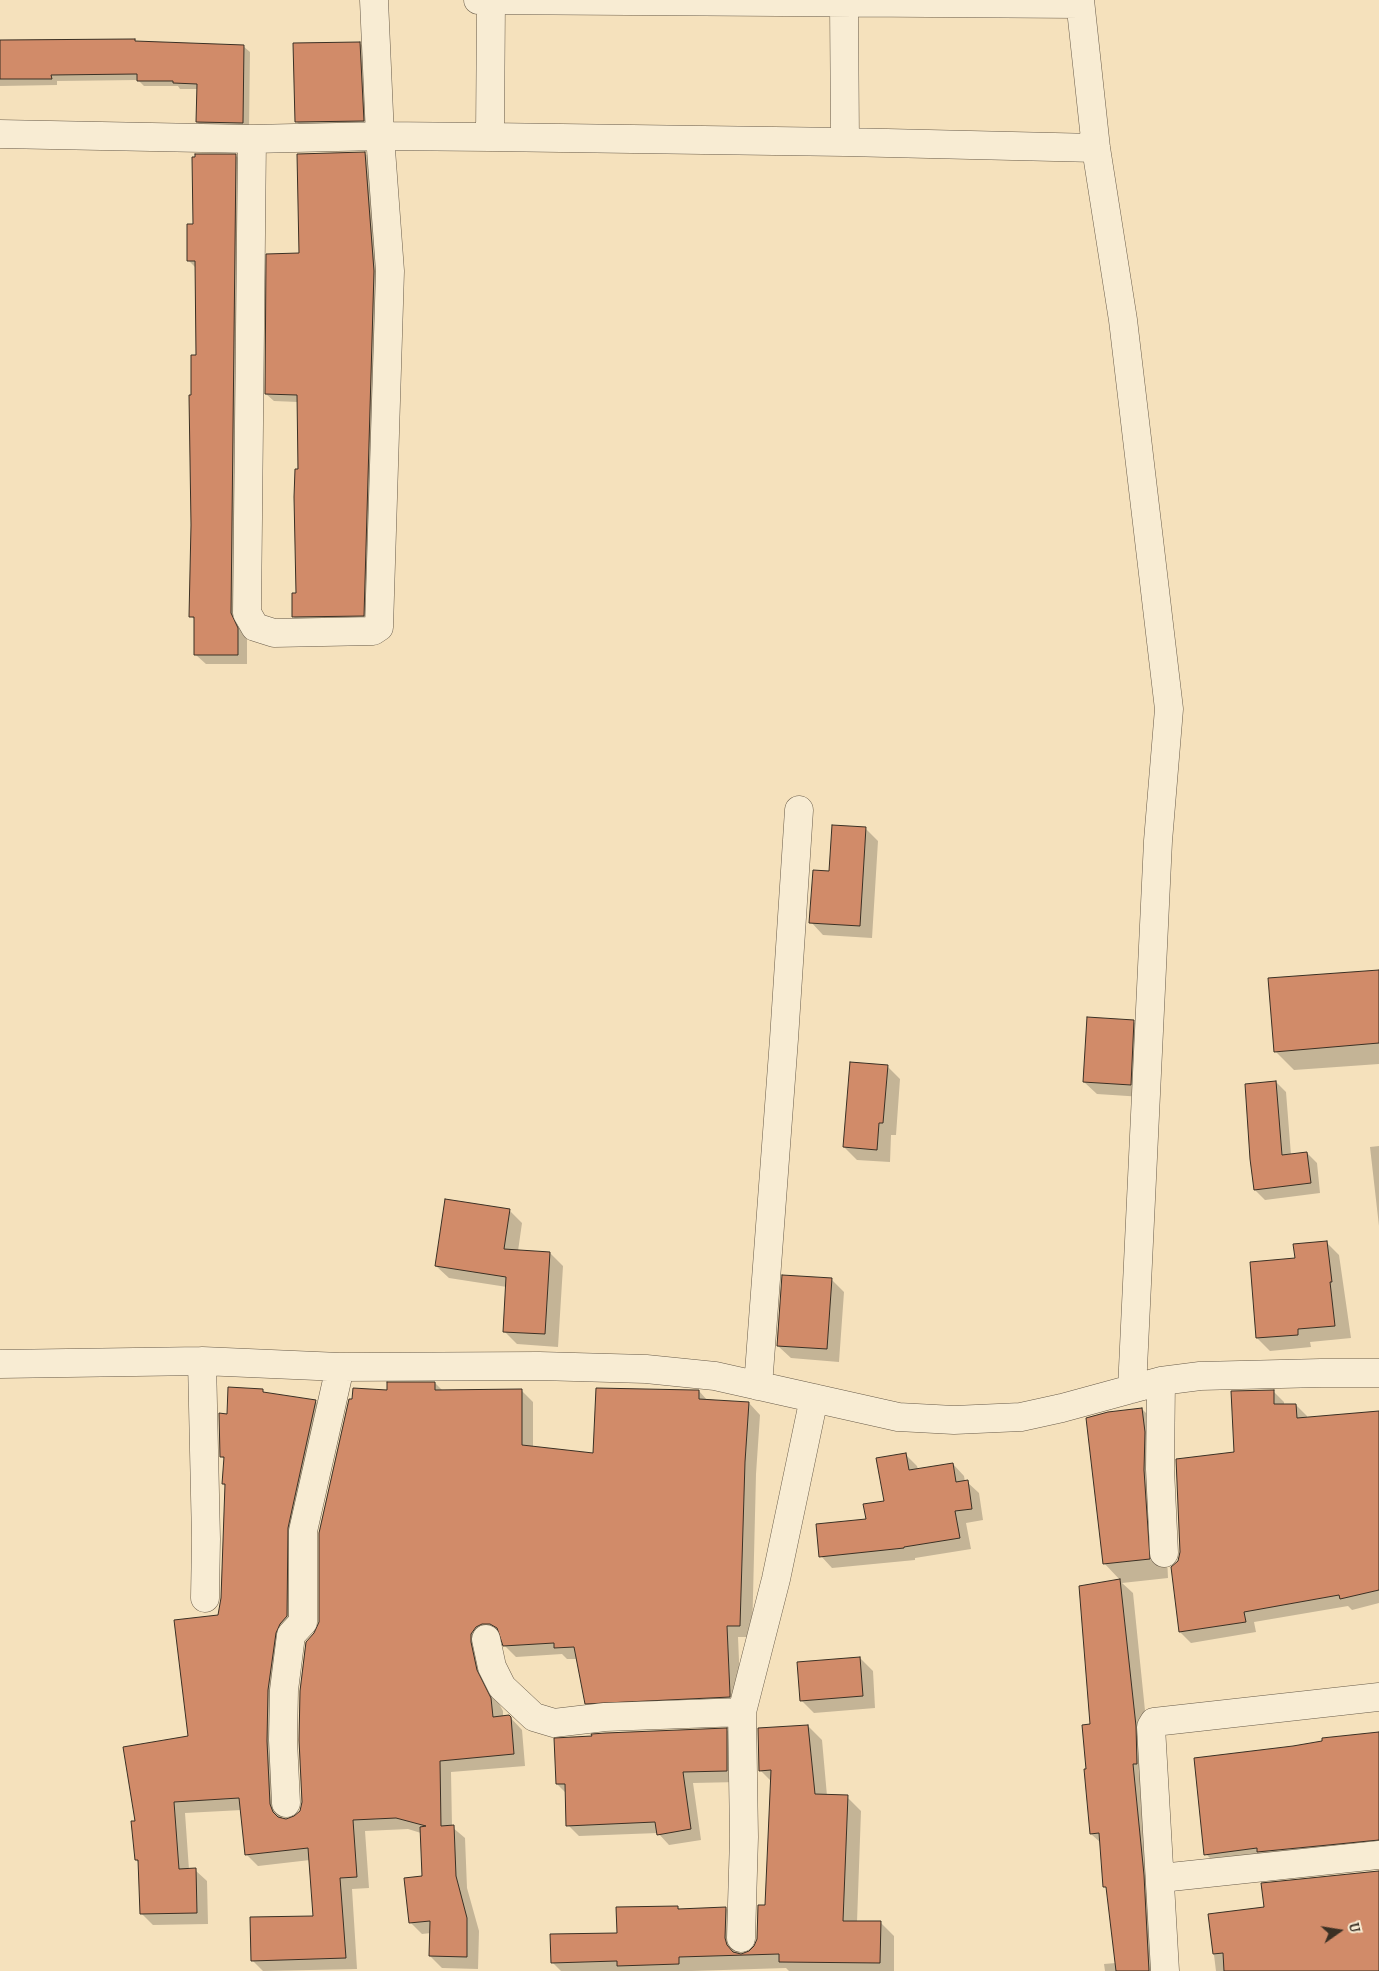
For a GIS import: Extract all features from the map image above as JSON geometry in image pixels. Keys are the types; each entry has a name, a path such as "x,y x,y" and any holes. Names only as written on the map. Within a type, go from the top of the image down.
{"street":[{"path":"252,139 247,613 255,627 274,633 373,631 379,627 381,599 390,271 380,136 374,0"},
{"path":"478,0 844,3 1080,2 1096,148 1123,320 1169,709 1158,841 1132,1389"},
{"path":"490,137 491,0"},
{"path":"844,3 845,142"},
{"path":"0,134 252,139 380,136 490,137 1096,148"},
{"path":"758,1386 799,810"},
{"path":"202,1361 206,1540 205,1598"},
{"path":"0,1364 202,1361 340,1367 539,1366 646,1369 715,1376 898,1417 954,1420 1021,1417 1161,1381 1200,1376 1379,1373"},
{"path":"286,1803 284,1690 291,1635 303,1622 303,1531 340,1367"},
{"path":"1161,1381 1160,1469 1164,1552"},
{"path":"741,1938 744,1837 742,1712 776,1578 814,1398"},
{"path":"486,1639 492,1667 502,1687 534,1717 554,1723 606,1717 742,1712"},
{"path":"1166,1971 1151,1727 1154,1722 1379,1697"},
{"path":"1161,1878 1379,1856"}],"building":[{"path":"135,39 135,41 244,45 243,123 196,122 197,84 173,83 173,81 137,81 137,74 51,75 52,79 0,79 0,40"},
{"path":"360,42 364,121 295,122 293,43"},
{"path":"365,152 374,271 364,616 292,617 292,593 296,593 294,497 295,469 298,469 297,395 265,394 266,254 299,253 297,154"},
{"path":"195,154 236,154 231,613 238,628 238,655 194,655 194,617 189,617 191,525 189,395 191,395 191,355 196,355 195,261 187,261 187,224 193,224 192,157 195,157"},
{"path":"832,825 866,827 860,926 809,923 813,870 829,871"},
{"path":"1379,970 1379,1043 1274,1052 1268,978"},
{"path":"1087,1017 1134,1020 1131,1085 1083,1082"},
{"path":"850,1062 888,1065 883,1123 879,1123 877,1150 843,1147"},
{"path":"1276,1081 1282,1155 1307,1152 1311,1183 1254,1190 1245,1084"},
{"path":"445,1199 510,1209 504,1249 550,1252 545,1334 503,1332 506,1277 435,1266"},
{"path":"1327,1241 1335,1326 1298,1329 1298,1335 1256,1338 1250,1262 1295,1258 1293,1244"},
{"path":"782,1275 832,1278 827,1349 777,1346"},
{"path":"387,1382 435,1382 435,1390 522,1389 522,1445 593,1453 596,1388 699,1390 699,1399 749,1402 745,1462 740,1626 727,1626 730,1697 585,1704 574,1647 554,1648 554,1643 503,1646 497,1628 490,1624 482,1624 476,1627 471,1634 471,1642 477,1670 491,1698 493,1717 509,1715 511,1717 514,1754 440,1761 441,1826 454,1825 456,1876 467,1918 467,1957 429,1956 430,1921 409,1923 404,1878 422,1876 420,1827 426,1826 396,1818 353,1820 357,1877 340,1878 346,1958 251,1961 250,1917 313,1916 308,1848 245,1855 239,1798 174,1802 179,1869 196,1868 197,1913 140,1914 138,1860 135,1860 131,1821 135,1821 123,1747 188,1736 174,1620 218,1615 221,1598 225,1484 222,1484 224,1457 220,1457 219,1413 227,1414 228,1387 263,1389 263,1392 316,1400 288,1528 287,1616 280,1624 276,1633 268,1690 267,1741 270,1804 273,1812 278,1817 286,1819 300,1811 302,1802 299,1740 300,1691 306,1642 314,1633 319,1622 319,1533 349,1399 352,1399 353,1388 387,1390"},
{"path":"1274,1390 1274,1404 1296,1404 1297,1418 1379,1411 1379,1590 1340,1599 1339,1595 1244,1612 1246,1622 1179,1632 1171,1567 1178,1561 1180,1552 1176,1459 1234,1452 1231,1391"},
{"path":"1142,1408 1145,1432 1144,1470 1150,1559 1103,1564 1086,1418 1108,1412"},
{"path":"906,1453 909,1470 953,1463 956,1482 968,1480 972,1509 955,1511 960,1538 904,1548 819,1557 816,1524 866,1519 863,1504 884,1501 876,1458"},
{"path":"1120,1579 1136,1726 1137,1764 1133,1764 1144,1875 1149,1971 1116,1971 1106,1887 1103,1887 1099,1833 1090,1834 1084,1769 1086,1769 1082,1725 1090,1724 1079,1586"},
{"path":"860,1657 863,1696 800,1701 797,1662"},
{"path":"808,1725 815,1794 848,1795 843,1921 881,1921 880,1963 779,1962 779,1954 679,1957 679,1964 617,1966 617,1961 551,1963 550,1934 617,1933 616,1907 678,1906 678,1909 726,1907 725,1938 727,1945 733,1952 741,1954 749,1951 757,1939 758,1905 765,1905 771,1770 759,1771 758,1728"},
{"path":"727,1728 727,1771 683,1772 691,1829 657,1835 655,1822 566,1826 565,1784 556,1784 554,1738 592,1736 591,1734 606,1733"},
{"path":"1379,1732 1379,1840 1257,1852 1257,1848 1204,1855 1194,1758 1293,1746 1322,1741 1322,1738"},
{"path":"1379,1871 1379,1971 1224,1971 1223,1953 1213,1954 1208,1914 1264,1907 1261,1883"}]}
